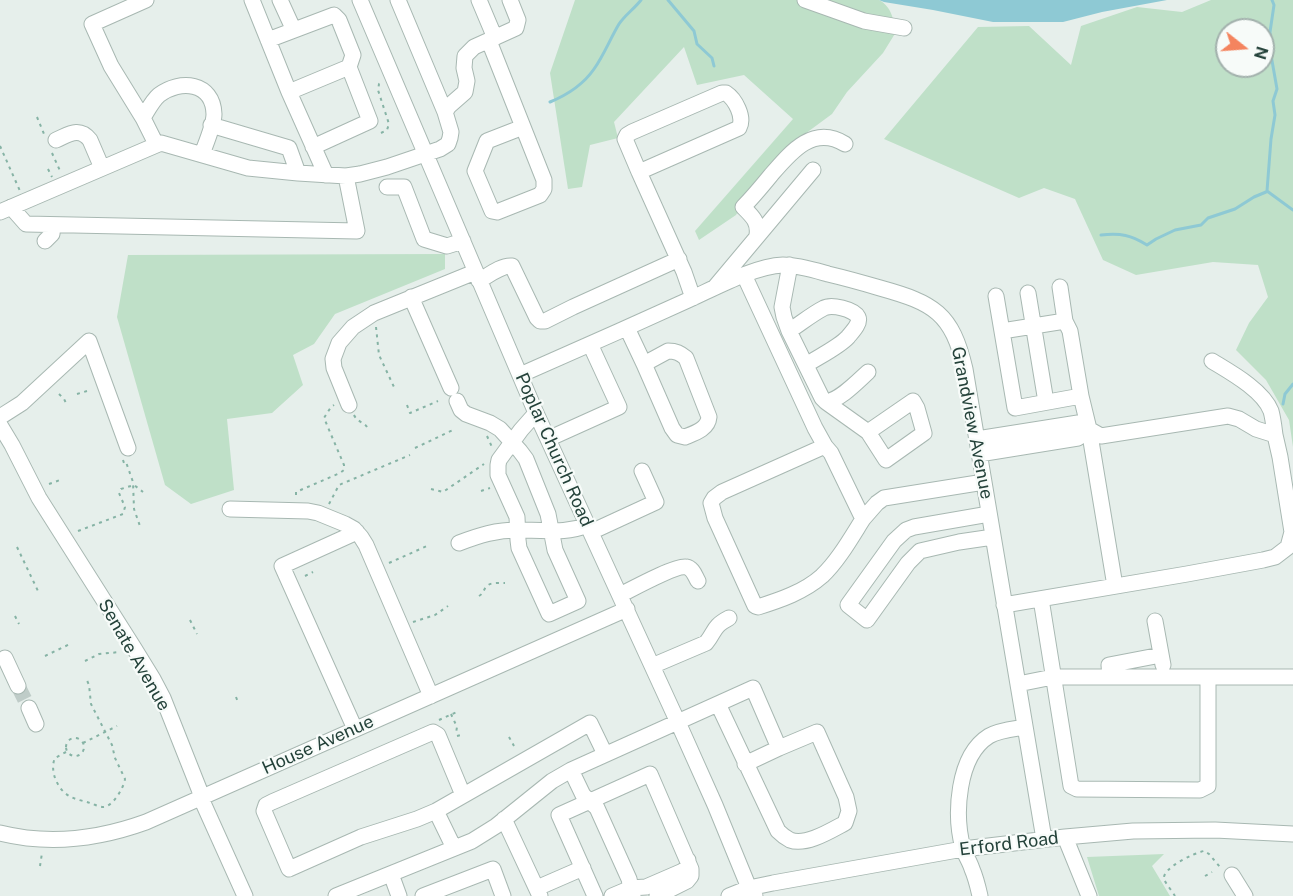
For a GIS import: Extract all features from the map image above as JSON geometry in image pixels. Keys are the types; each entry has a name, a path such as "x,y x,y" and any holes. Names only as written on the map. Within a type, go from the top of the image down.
{"street":[{"path":"146,0 92,24 111,66 156,144"},
{"path":"252,0 288,92 326,176"},
{"path":"280,0 291,24 291,31"},
{"name":"Poplar Church Road","path":"360,0 536,413 678,722 752,892"},
{"path":"5,209 161,143 248,168 326,176 346,176 387,167 440,149 448,144 451,132 445,112 398,0"},
{"path":"479,0 544,180 544,189 540,195 498,212 492,211 475,171 487,141 523,127"},
{"path":"445,112 465,92 468,81 464,68 465,56 474,47 516,28 518,20 510,0"},
{"path":"805,0 864,21 904,28"},
{"path":"268,40 333,15 339,20 353,55 349,67 370,121 313,147"},
{"path":"288,92 349,67"},
{"path":"143,118 157,96 188,84 199,88 207,94 214,114 202,154"},
{"path":"639,172 739,128 741,120 733,98 722,93 632,132 625,139 639,172 679,260 693,298"},
{"path":"211,125 289,148 298,173"},
{"path":"56,140 76,132 87,136 102,168"},
{"path":"758,235 757,222 743,207 790,153 818,137 837,139 845,144"},
{"path":"713,289 813,170"},
{"path":"5,209 26,224 357,231 346,176"},
{"path":"387,187 404,186 424,238 447,246 463,241"},
{"path":"45,241 52,234 53,225"},
{"path":"350,408 334,368 333,359 339,343 353,327 374,313 411,297 512,266 537,318 545,321 679,260"},
{"path":"790,265 782,307 789,331 822,398 868,432"},
{"name":"Grandview Avenue","path":"520,375 744,275 769,267 790,265 811,269 899,293 927,305 938,313 949,325 960,350 1044,839"},
{"path":"744,275 815,428 825,447 831,453 863,519"},
{"path":"1060,287 1065,321 1070,331 1089,429 1114,586"},
{"path":"1028,292 1046,402"},
{"path":"996,296 1015,408 1081,396"},
{"path":"411,297 461,410 495,426 513,442 526,459 548,514 555,550 578,601 549,614 519,548 517,517 497,470 499,460 513,442 531,417 536,413"},
{"path":"789,331 832,306 855,313 858,317 859,320 854,330 847,338 806,365"},
{"path":"1002,331 1065,321"},
{"path":"627,328 677,435 685,437 708,424 709,417 686,358 680,353 668,351 644,364"},
{"path":"0,417 22,403 89,341 125,453"},
{"path":"548,439 619,407 591,344"},
{"path":"1004,605 1263,560 1275,557 1288,547 1292,531 1270,409 1258,394 1238,376 1212,361"},
{"path":"826,402 846,391 868,372"},
{"path":"1089,429 1101,436 1228,416 1275,435"},
{"name":"Senate Avenue","path":"0,425 39,498 163,698 202,797 245,896"},
{"path":"978,447 1078,438 1089,429"},
{"path":"825,447 722,492 711,503 715,518 755,606 779,601 812,584 823,575 863,519 877,502 884,498 984,482"},
{"path":"459,543 489,532 518,530 568,532 590,529 656,502 642,471"},
{"path":"230,509 313,512 345,524 357,532 369,552 431,696"},
{"path":"989,514 906,530 894,541 848,606 867,620 908,563 920,551 993,537"},
{"path":"355,729 282,566 357,532"},
{"name":"House Avenue","path":"0,833 51,840 128,829 574,633 673,570 688,567 693,570 698,581"},
{"path":"1041,599 1071,786 1077,789 1200,790 1208,786 1208,677"},
{"path":"565,607 574,633"},
{"path":"652,666 706,643 711,632 729,618"},
{"path":"1155,621 1164,677"},
{"path":"1110,677 1109,665 1161,655"},
{"path":"4,658 18,686"},
{"path":"1018,684 1053,677 1293,677"},
{"path":"336,896 472,841 544,787 571,770 753,688 779,748"},
{"path":"718,704 745,764 778,831 789,840 804,842 845,823 849,811 846,797 817,732 745,764"},
{"path":"29,708 36,724"},
{"path":"464,795 438,735 433,732 272,802 266,805 264,811 290,868 361,837 436,811 464,795 590,723 605,754"},
{"path":"980,896 972,868 963,849 958,805 959,790 965,769 980,744 997,732 1025,727"},
{"path":"571,770 583,795 597,808 629,879 632,892"},
{"path":"595,896 559,815 650,774 692,873 687,882 657,896"},
{"path":"436,811 454,848"},
{"path":"504,819 539,892 583,868"},
{"name":"Erford Road","path":"729,896 963,849 1044,839 1133,831 1255,831 1293,834"},
{"path":"1065,837 1089,896"},
{"path":"612,896 632,892 683,871 688,866 688,860"},
{"path":"423,896 493,869 503,896"},
{"path":"1226,871 1245,896"},
{"path":"391,874 399,896"}],"path":[{"path":"381,133 387,130 388,126 378,90 379,84 385,81"},
{"path":"0,146 21,194"},
{"path":"55,160 63,178"},
{"path":"376,327 380,355 394,387"},
{"path":"77,394 87,391"},
{"path":"59,394 66,405"},
{"path":"407,405 411,413 438,401"},
{"path":"296,495 296,492 344,470 324,418 331,407"},
{"path":"350,408 355,418 367,427"},
{"path":"484,428 492,447"},
{"path":"415,448 453,430"},
{"path":"125,453 124,463 126,462 134,485 134,509 141,529"},
{"path":"329,507 339,485 410,454"},
{"path":"431,489 443,492 487,462"},
{"path":"49,484 60,480"},
{"path":"134,485 143,492"},
{"path":"78,531 123,514 125,507 119,495 120,491 134,485"},
{"path":"482,491 489,488"},
{"path":"382,566 427,546"},
{"path":"17,547 38,591"},
{"path":"305,576 313,572"},
{"path":"479,596 490,585 505,582"},
{"path":"406,625 435,615 448,606"},
{"path":"15,616 19,624"},
{"path":"190,620 197,634"},
{"path":"45,656 70,644"},
{"path":"85,661 99,654 126,651"},
{"path":"66,752 56,758 52,767 61,789 74,798 98,806 108,806 121,791 125,781 106,732 91,704 86,678"},
{"path":"236,697 238,702"},
{"path":"434,723 459,711"},
{"path":"451,714 457,728 457,735 464,734"},
{"path":"83,743 117,726"},
{"path":"509,737 514,746"},
{"path":"71,738 77,738 83,743 83,751 79,756 73,757 66,752 65,745 71,738"},
{"path":"40,866 42,847"},
{"path":"1175,896 1164,874 1168,869 1193,854 1204,851 1226,871"},
{"path":"1205,876 1212,872"}],"green space":[{"path":"575,0 879,0 889,10 896,32 883,53 847,92 832,114 794,142 745,199 736,215 699,240 695,231 793,119 744,75 697,85 684,47 614,122 618,138 590,145 582,187 568,189 550,73"},
{"path":"1211,0 1293,0 1293,447 1289,420 1266,380 1236,350 1249,323 1268,297 1258,265 1213,262 1136,275 1103,260 1075,199 1044,188 1019,198 884,139 978,27 1029,26 1071,65 1081,26 1137,7 1182,12"},
{"path":"445,254 445,269 335,314 314,344 293,355 303,385 272,413 227,419 234,490 191,504 165,485 117,317 128,255"},
{"path":"1164,854 1152,866 1170,896 1099,896 1087,857"}],"water":[{"path":"879,0 1167,0 1063,22 993,22"}],"waterway":[{"path":"550,102 574,89 590,75 619,24 641,0"},
{"path":"668,0 694,31 697,44 712,58 714,66"},
{"path":"1267,191 1275,115 1273,101 1277,89 1271,55 1270,32 1274,5 1272,0"},
{"path":"1267,191 1293,210"},
{"path":"1101,235 1126,235 1147,245 1175,230 1201,225 1208,218 1235,209 1266,192"},
{"path":"1283,404 1285,394 1293,384"}],"tunnel":[{"path":"18,686 29,708"}]}
